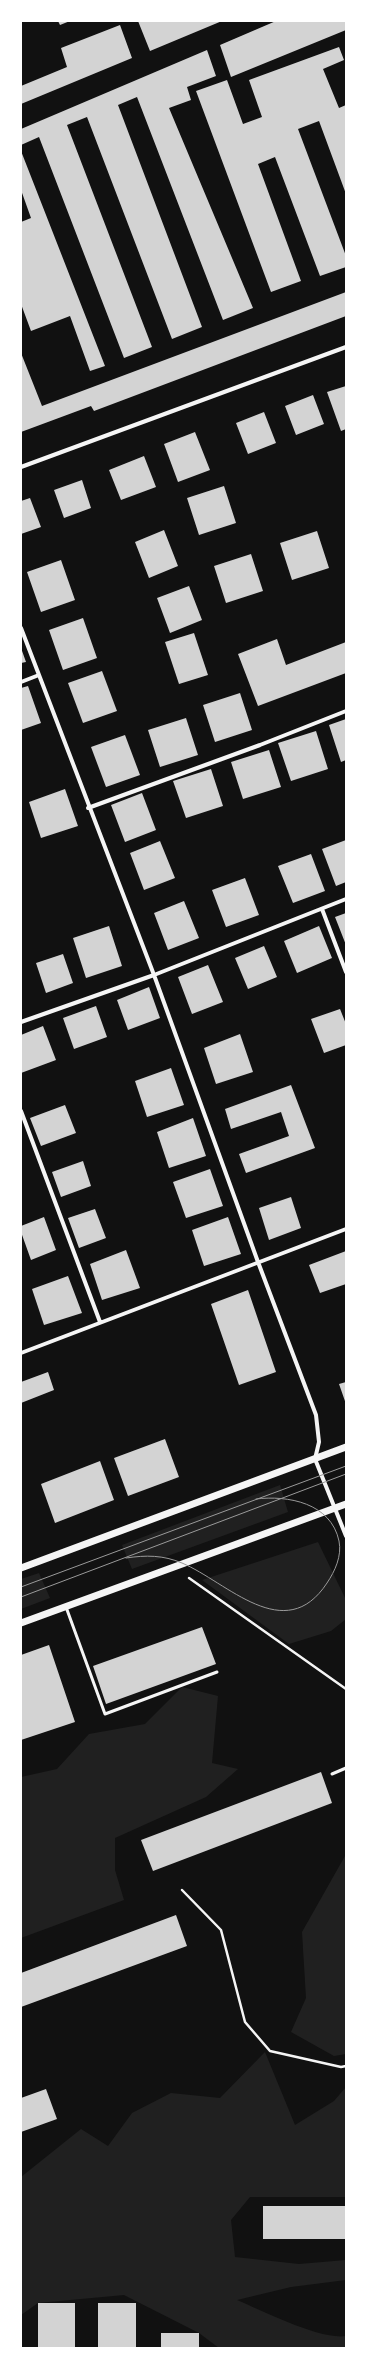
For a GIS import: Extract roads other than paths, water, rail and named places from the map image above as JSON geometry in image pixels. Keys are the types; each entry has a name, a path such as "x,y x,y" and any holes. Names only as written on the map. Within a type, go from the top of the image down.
{"street":[{"path":"21,467 346,347"},
{"path":"21,628 88,808 154,975 258,1262 316,1415 319,1442 315,1459 346,1536"},
{"path":"21,682 39,675"},
{"path":"88,808 260,745 346,711"},
{"path":"21,1022 154,975 346,899"},
{"path":"322,909 346,972"},
{"path":"21,1111 100,1322"},
{"path":"21,1353 346,1229"},
{"path":"21,1568 346,1447"},
{"path":"21,1623 346,1504"}],"lane":[{"path":"66,1607 105,1714 217,1672"},
{"path":"332,1774 346,1768"}],"tram line":[{"path":"21,1587 346,1466"},
{"path":"21,1597 346,1474"},
{"path":"126,1558 154,1556 175,1560 256,1604 275,1610 293,1610 311,1601 327,1583 339,1558 339,1541 334,1528 327,1518 318,1510 306,1504 294,1501 268,1498 256,1499"}]}
